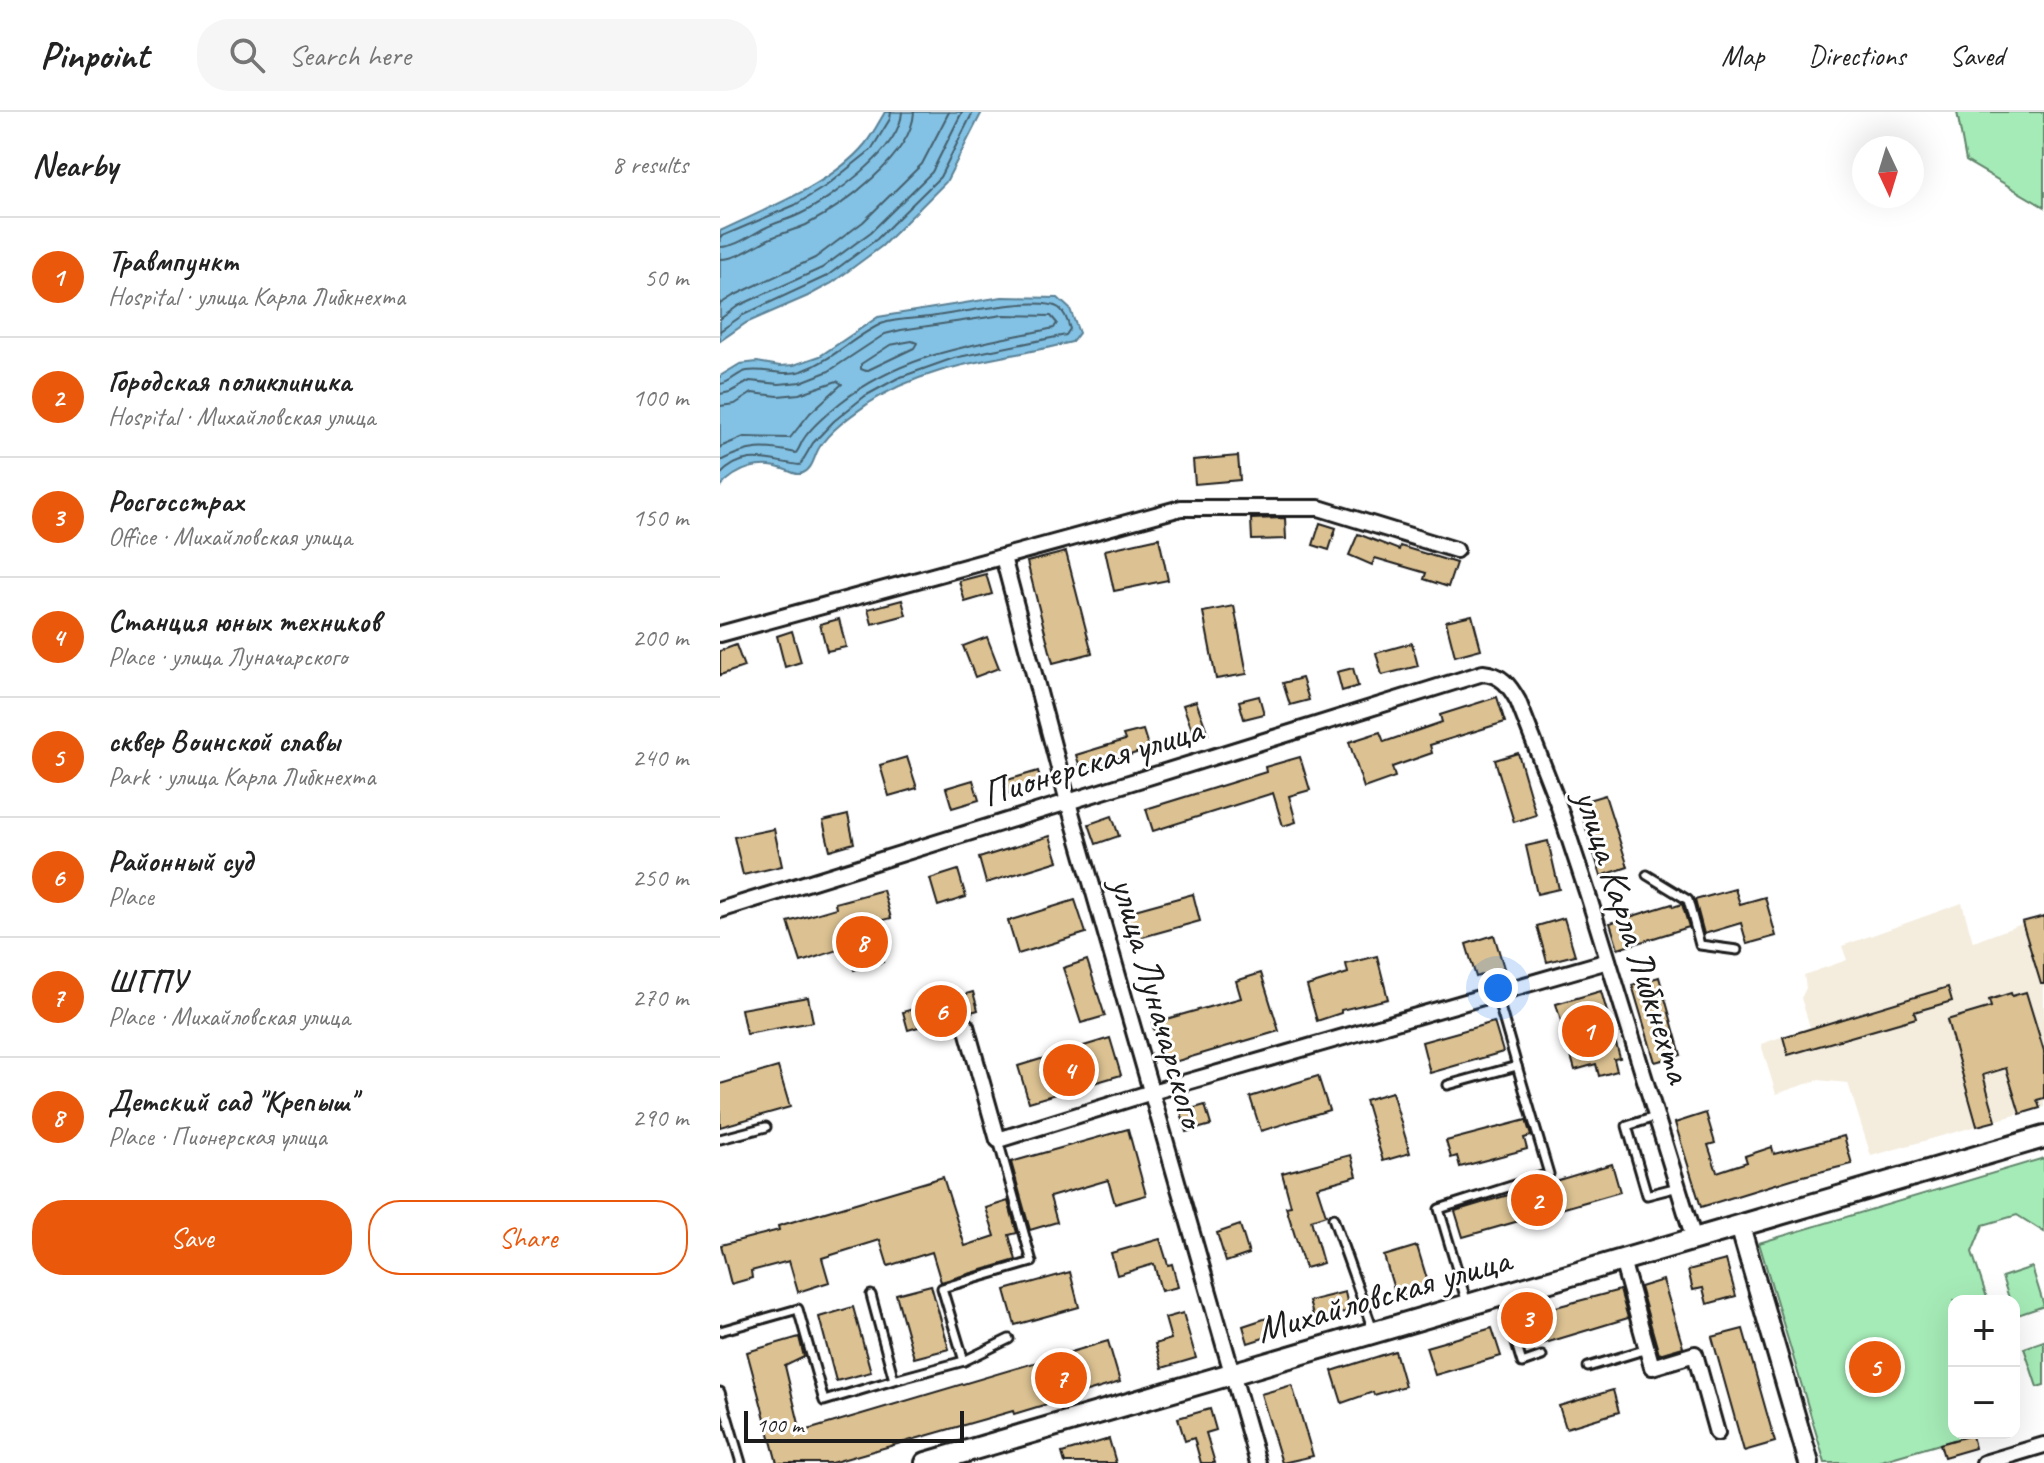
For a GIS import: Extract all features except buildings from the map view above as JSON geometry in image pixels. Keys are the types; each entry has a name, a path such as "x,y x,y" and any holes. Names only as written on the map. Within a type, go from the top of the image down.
{"main road":[{"name":"Михайловская улица","path":"926,1463 2044,1137"}],"street":[{"path":"720,634 1181,508 1319,508 1456,550"},
{"name":"улица Луначарского","path":"1003,557 1068,802 1258,1463"},
{"name":"Пионерская улица","path":"720,910 1483,673"},
{"name":"улица Карла Либкнехта","path":"1483,673 1503,679 1518,701 1557,801 1694,1239"},
{"path":"966,1026 998,1140 1152,1092 1608,961"},
{"path":"1740,1226 1809,1463"},
{"path":"1622,1260 1652,1367 1695,1354 1717,1433"},
{"path":"1984,1463 2044,1445"}],"lane":[{"path":"1647,875 1688,900 1700,945 1737,950"},
{"path":"1468,1305 1439,1209 1549,1174 1496,993"},
{"path":"1448,1085 1517,1066"},
{"path":"1656,1116 1627,1126 1647,1195 1678,1187"},
{"path":"720,1139 766,1127"},
{"path":"964,1361 942,1288 1032,1262 998,1140"},
{"path":"1333,1218 1373,1332"},
{"path":"871,1295 894,1380"},
{"path":"1501,1295 1522,1363 1542,1356"},
{"path":"720,1331 798,1309 824,1401 964,1361 1009,1339"},
{"path":"1588,1367 1647,1349"},
{"path":"720,1392 741,1463"}],"shaded area":[{"path":"1962,903 1973,942 2044,916 2044,1107 1871,1156 1848,1083 1818,1080 1776,1094 1761,1044 1810,1027 1801,998 1806,988 1804,975 1847,960 1842,946"}],"green space":[{"path":"1957,112 2044,112 2044,207 1966,161"},
{"path":"2044,1158 2044,1232 2017,1215 1983,1225 1972,1252 1986,1295 1948,1295 1948,1439 1957,1439 1874,1463 1825,1463 1759,1243"},
{"path":"2032,1267 2044,1306 2020,1314 2020,1295 2008,1295 2002,1277"},
{"path":"2044,1341 2044,1385 2037,1387 2024,1348"}],"water":[{"path":"885,112 982,112 946,182 882,246 832,283 746,323 720,341 720,231 835,172 865,144"},
{"path":"1002,297 1058,298 1070,309 1079,333 1072,342 942,370 892,389 829,435 803,473 759,466 734,475 720,487 720,376 740,364 794,365 820,356 878,317"}],"place":[{"name":"Детский сад \"Крепыш\"","path":"862,942"},
{"name":"Районный суд","path":"941,1011"},
{"name":"Травмпункт","path":"1588,1031"},
{"name":"Станция юных техников","path":"1069,1070"},
{"name":"Городская поликлиника","path":"1537,1200"},
{"name":"Росгосстрах","path":"1527,1318"},
{"name":"сквер Воинской славы","path":"1875,1367"},
{"name":"ШГПУ","path":"1061,1378"}]}
